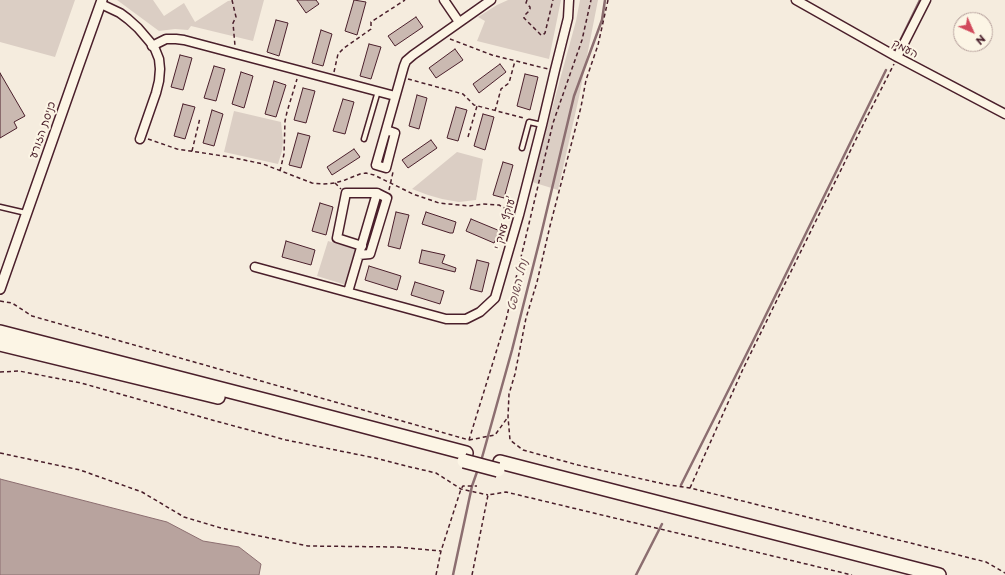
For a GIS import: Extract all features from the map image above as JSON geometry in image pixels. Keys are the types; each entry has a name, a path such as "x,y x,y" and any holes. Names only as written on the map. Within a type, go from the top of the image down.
{"highway":[{"path":"0,322 17,337"},
{"path":"0,332 264,400 465,457 907,575"},
{"path":"0,344 48,357 465,457"},
{"path":"499,466 939,575"}],"street":[{"path":"444,0 459,22"},
{"path":"386,130 406,60 491,0"},
{"name":"עוקף עמק י’","path":"256,267 446,319 466,319 480,312 495,298 519,215 543,124 568,18 569,0"},
{"name":"העמק","path":"796,0 897,57 1005,114"},
{"path":"897,57 926,0"},
{"path":"101,2 128,19 145,36 159,59 159,81 140,137"},
{"name":"כניסת הזורע","path":"0,289 101,2"},
{"path":"152,46 166,39 190,41 395,96"},
{"path":"359,255 370,254 387,198 377,193 346,193 337,238 362,246"},
{"path":"348,292 377,193"},
{"name":"כניסת הזורע","path":"0,282 7,269"}],"lane":[{"path":"364,139 378,91"},
{"path":"522,148 529,122 543,124"},
{"path":"0,207 27,213"}],"path":[{"path":"232,0 236,17 232,23 236,54"},
{"path":"333,79 338,54 371,29 371,22 405,0"},
{"path":"527,0 526,3 530,9 524,18 541,35 545,33 553,0"},
{"path":"608,0 598,45 586,80 581,107 537,282 526,318 515,374 509,394 508,417 510,440 523,450 578,466 690,488 986,562 1005,573"},
{"path":"441,35 478,50 515,61 555,70"},
{"path":"690,488 743,369 897,57"},
{"path":"495,111 501,89 509,84 515,61"},
{"path":"280,171 284,154 285,121 300,71"},
{"path":"401,77 463,94 477,106 543,124"},
{"path":"468,137 477,106"},
{"path":"192,151 200,118"},
{"path":"140,137 176,149 263,164 312,182 323,184 335,183 366,173 374,175 413,194 439,203 469,206 483,204 499,205 519,215"},
{"path":"0,372 19,371 81,382 286,440 374,458 436,473 461,489 488,495 506,492 852,575"},
{"path":"469,440 495,435 508,417"},
{"path":"0,452 80,470 142,492 184,517 221,528 308,546 396,547 441,551"},
{"path":"436,575 441,551 461,489 463,486 477,486"},
{"path":"472,575 488,495"}],"shaded area":[{"path":"0,0 75,0 55,57 0,42"},
{"path":"117,0 153,0 164,16 184,3 195,22 228,1 264,0 253,41 191,26 188,30 175,29 159,31"},
{"path":"508,0 561,0 549,59 477,41 485,21 478,17"},
{"path":"580,0 598,0 579,97 558,190 532,182 576,21"},
{"path":"234,111 281,122 283,141 278,164 224,152"},
{"path":"457,152 483,159 476,200 459,202 442,199 412,189"},
{"path":"328,241 357,250 346,285 317,276"},
{"path":"0,479 167,522 203,541 239,547 261,564 259,575 0,575"}],"building":[{"path":"297,0 316,0 319,4 306,13"},
{"path":"354,0 366,2 357,35 345,31"},
{"path":"416,17 423,27 395,46 388,36"},
{"path":"276,20 288,23 279,56 267,52"},
{"path":"321,30 332,34 323,66 312,63"},
{"path":"369,44 381,47 371,79 360,76"},
{"path":"455,49 463,60 436,78 429,68"},
{"path":"180,55 192,58 183,90 171,87"},
{"path":"500,64 506,72 479,93 473,84"},
{"path":"214,66 225,69 216,101 204,98"},
{"path":"241,72 253,76 244,108 232,104"},
{"path":"0,73 25,116 14,122 17,128 0,138"},
{"path":"525,74 538,77 530,110 517,106"},
{"path":"274,81 286,85 276,117 265,114"},
{"path":"303,88 315,91 306,123 294,120"},
{"path":"417,95 427,98 419,129 409,126"},
{"path":"343,99 354,102 345,134 333,131"},
{"path":"183,104 195,107 185,139 174,136"},
{"path":"456,107 467,110 458,141 447,138"},
{"path":"212,110 223,114 214,146 203,143"},
{"path":"483,114 494,117 485,150 474,146"},
{"path":"298,133 310,136 301,168 289,165"},
{"path":"431,140 437,148 408,168 402,160"},
{"path":"354,149 360,157 332,175 327,167"},
{"path":"503,162 513,165 504,198 493,195"},
{"path":"320,203 333,207 326,235 312,231"},
{"path":"396,212 409,215 400,249 388,246"},
{"path":"426,212 456,222 453,233 422,224"},
{"path":"471,219 500,231 494,243 466,231"},
{"path":"286,241 315,250 311,265 282,257"},
{"path":"422,250 445,255 442,263 456,268 455,272 419,263"},
{"path":"477,260 489,263 482,292 470,289"},
{"path":"369,266 401,276 397,290 365,280"},
{"path":"415,282 444,291 440,304 411,295"}],"waterway":[{"name":"נחל השופט","path":"481,461 512,350 574,96 602,20 605,0"},
{"path":"900,41 920,0"},
{"path":"681,485 886,70"},
{"name":"נחל השופט","path":"453,575 472,486 478,469"},
{"path":"636,575 662,524"}]}
